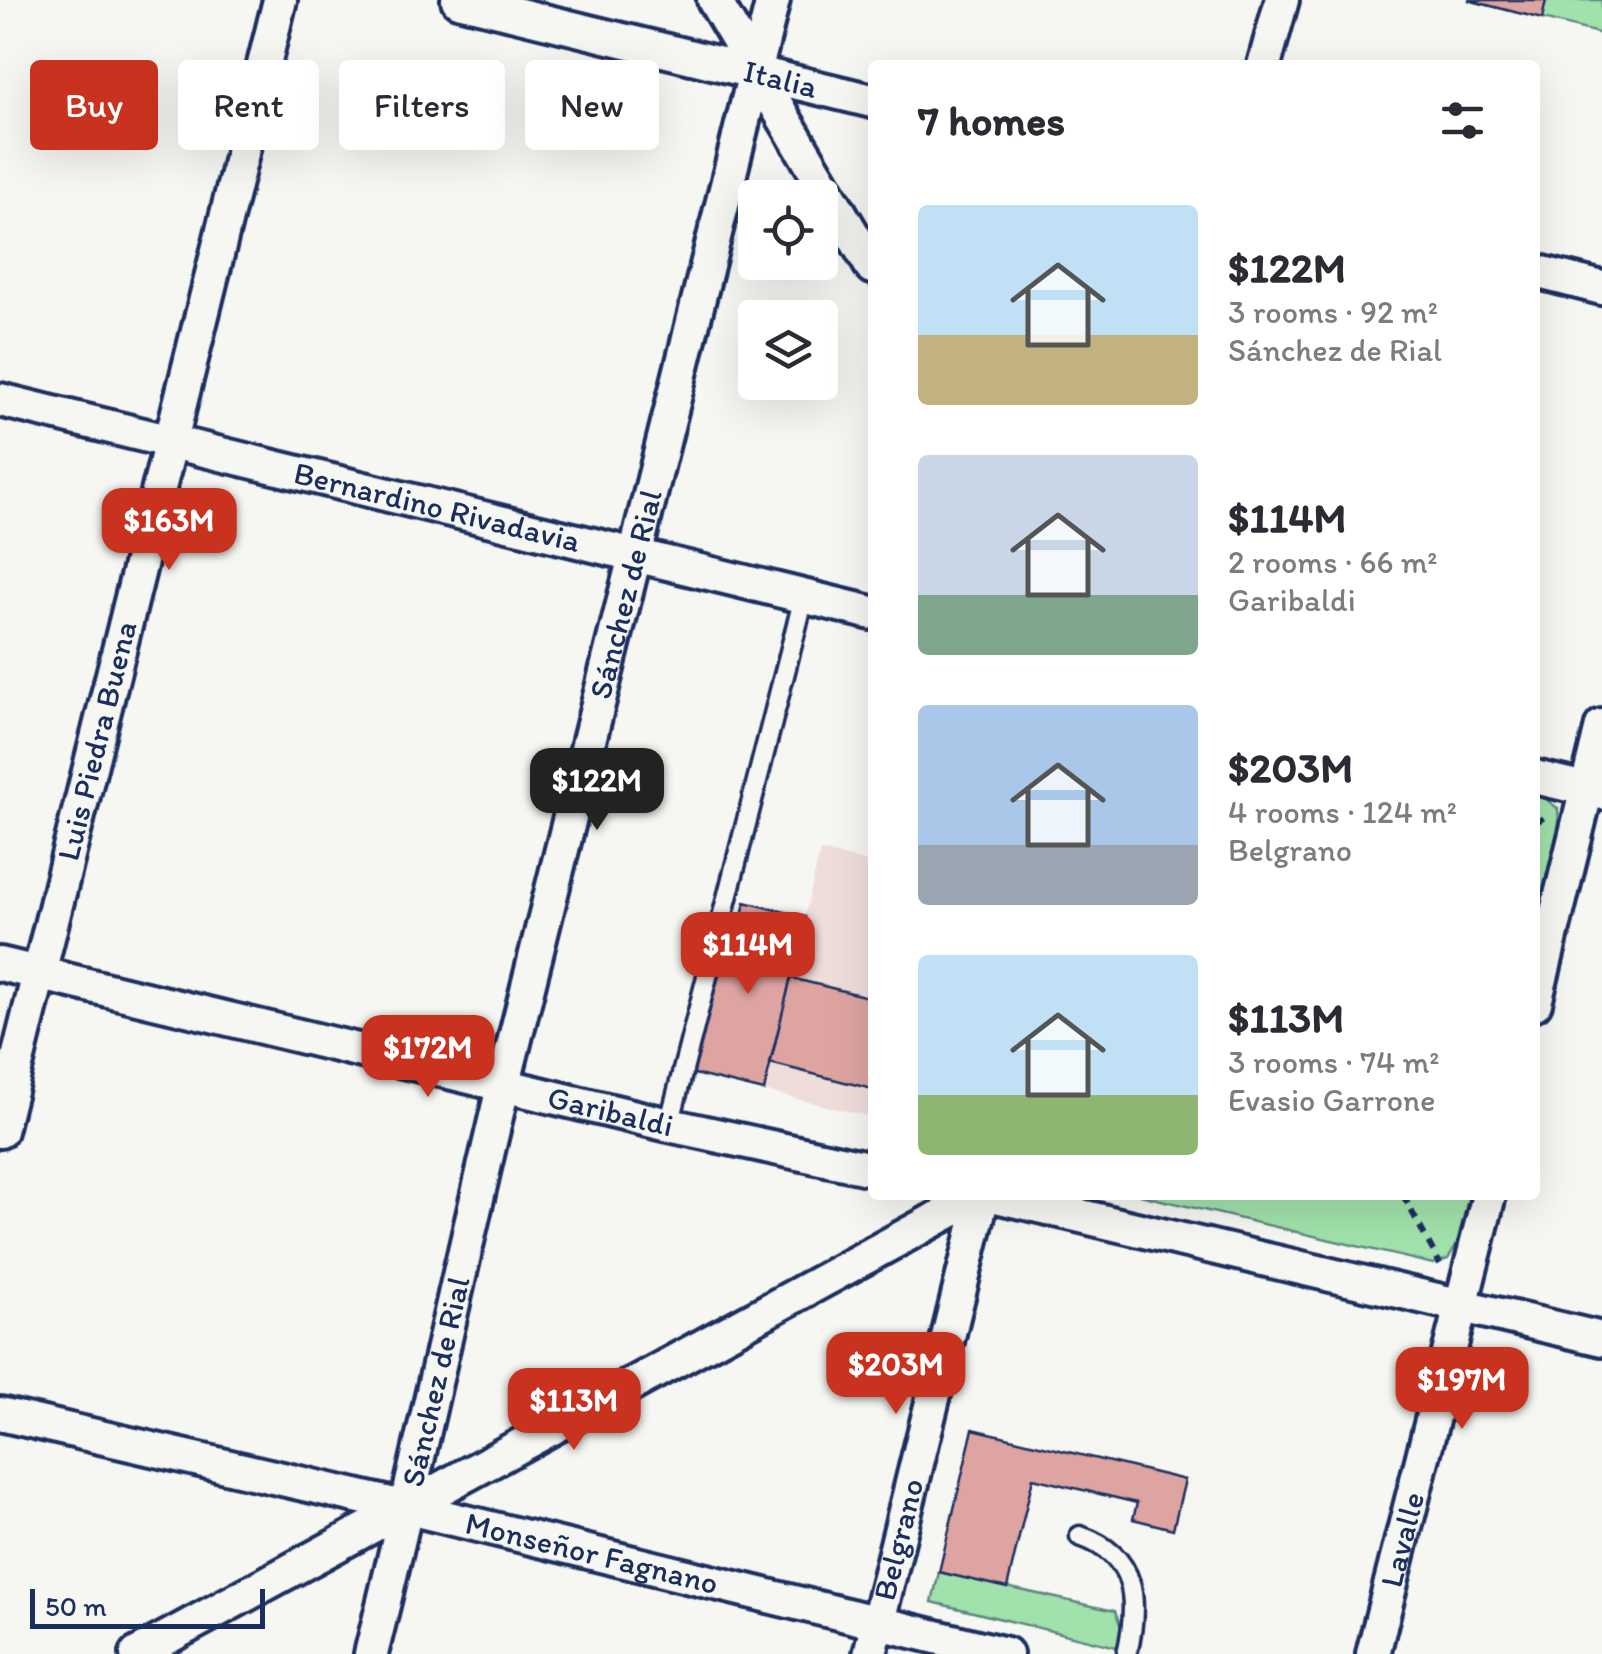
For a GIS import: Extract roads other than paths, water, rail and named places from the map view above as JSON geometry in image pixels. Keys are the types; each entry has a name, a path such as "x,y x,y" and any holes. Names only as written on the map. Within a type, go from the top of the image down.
{"street":[{"name":"Luis Piedra Buena","path":"0,1131 280,0"},
{"name":"Italia","path":"458,0 868,100"},
{"path":"714,0 868,259"},
{"name":"Sánchez de Rial","path":"371,1654 633,555 774,0"},
{"path":"1265,60 1282,0"},
{"path":"1540,272 1602,288"},
{"name":"Bernardino Rivadavia","path":"0,400 868,612"},
{"path":"1540,985 1594,791 1602,726"},
{"path":"1540,777 1594,791"},
{"name":"Garibaldi","path":"0,964 668,1125 868,1168"},
{"path":"137,1654 973,1200"},
{"name":"Belgrano","path":"874,1638 981,1200"},
{"path":"1013,1200 1602,1339"},
{"name":"Lavalle","path":"1373,1654 1488,1200"},
{"name":"Monseñor Fagnano","path":"0,1414 408,1508 874,1638 1006,1654"}],"lane":[{"path":"668,1125 804,597"},
{"path":"1080,1536 1102,1544 1118,1558 1130,1578 1133,1628 1127,1654"}]}
